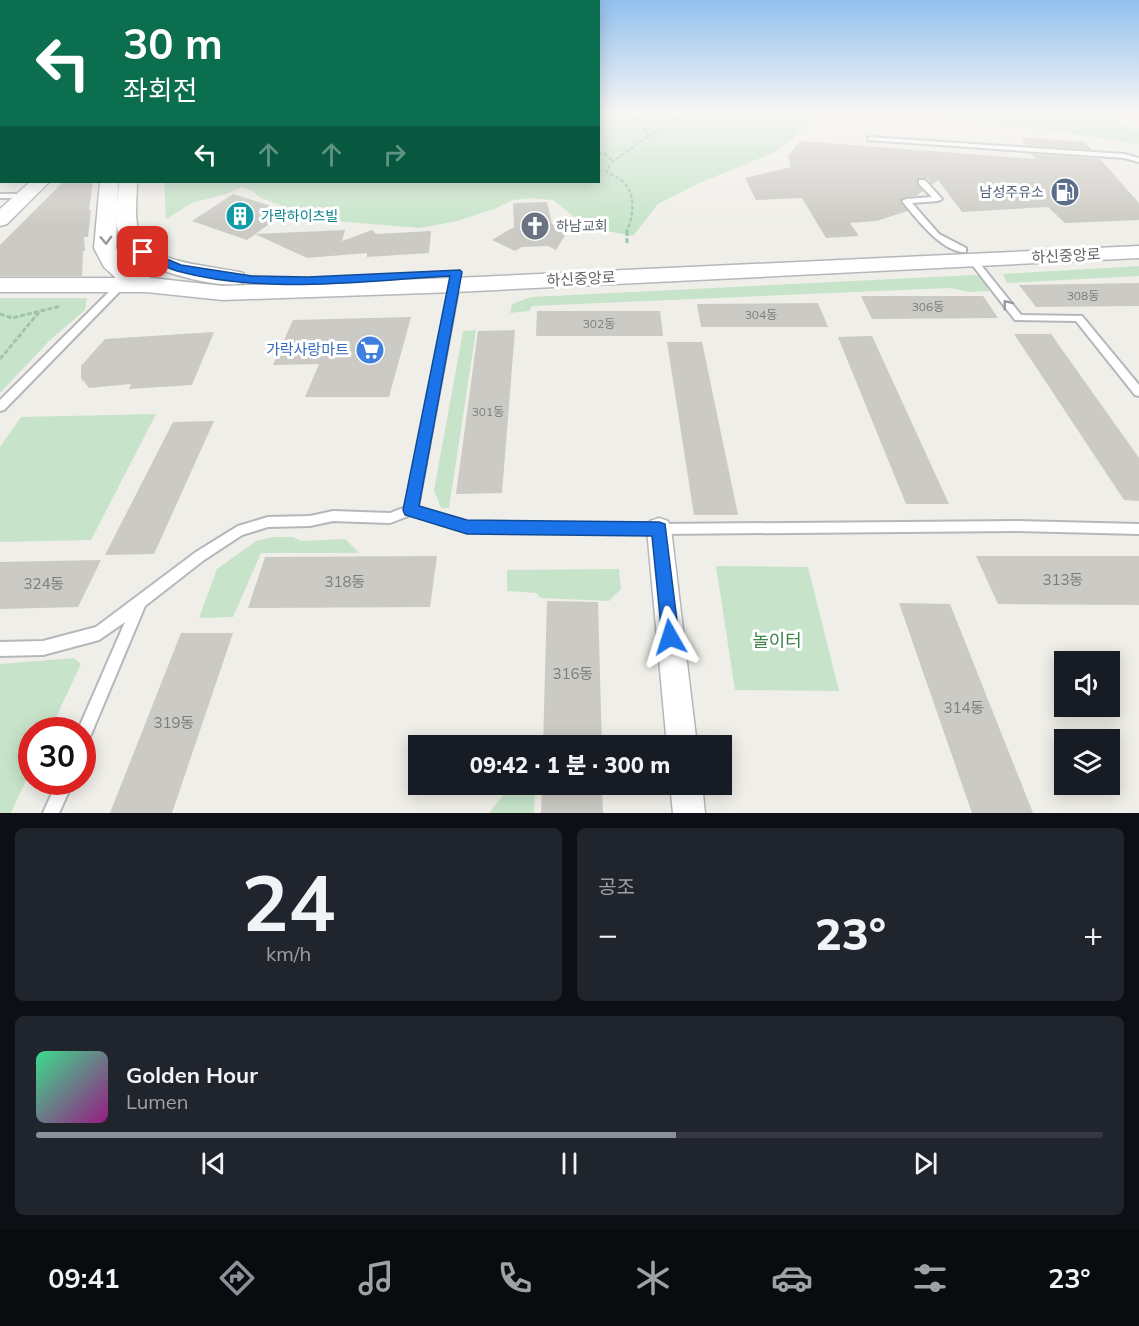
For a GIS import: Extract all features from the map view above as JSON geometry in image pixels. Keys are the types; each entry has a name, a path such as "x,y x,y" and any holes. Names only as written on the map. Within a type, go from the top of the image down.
{"street":[{"path":"0,220 39,183"},
{"name":"하신중앙로","path":"109,183 105,249 112,262 126,275 146,285 223,293 455,279 968,256 1139,252"},
{"name":"하신중앙로","path":"128,183 128,231 133,245 153,258 178,268 224,277 275,281 455,279"},
{"name":"하신중앙로","path":"968,256 1139,239"},
{"path":"0,285 146,285"},
{"path":"659,529 681,735"},
{"path":"687,795 689,813"}],"lane":[{"path":"1033,150 1124,156 1139,160"},
{"path":"921,182 938,198 906,201 936,236 968,256 1018,318 1079,318 1139,392"},
{"path":"0,196 26,196"},
{"path":"411,510 455,279"},
{"path":"0,407 121,285"},
{"path":"0,649 43,648 99,633 200,556 238,531 268,522 310,521 333,516 390,518 411,510 467,527 659,529 1017,526 1139,529"},
{"path":"91,717 140,603"},
{"path":"51,813 59,795"}],"path":[{"path":"627,243 626,232 632,223 632,196 626,184 606,171 613,161 629,150"},
{"path":"600,154 613,161"},
{"path":"0,314 12,318 67,304"},
{"path":"0,359 40,311"}],"green space":[{"path":"600,150 778,150 699,183 658,204 633,236 587,227 553,200 531,198 513,200 457,221 420,228 301,218 285,207 261,198 253,191 242,187 192,203 166,219 164,183 600,183"},
{"path":"1139,266 1139,276 1007,283 1003,274"},
{"path":"974,275 983,277 989,291 970,292 949,288 532,306 529,311 510,313 512,304 531,297"},
{"path":"0,298 87,298 85,310 50,340 0,393"},
{"path":"476,330 449,508 441,508 434,490 463,331"},
{"path":"156,414 91,540 0,542 0,447 21,417"},
{"path":"274,537 293,537 301,541 345,539 359,553 261,553 233,617 199,618 217,569 256,541"},
{"name":"놀이터","path":"716,566 808,567 839,691 735,690"},
{"path":"619,569 621,589 609,601 541,598 536,593 507,591 507,570"},
{"path":"74,658 81,664 56,717 18,717 19,795 11,813 0,813 0,664"},
{"path":"504,795 535,795 534,813 489,813"}],"building":[{"path":"793,150 917,150 1035,159 1032,154 1100,159 1139,203 1139,220 1065,223 1048,207 962,212 938,180 932,185 927,178 919,178 917,184 923,191 900,201 908,211 876,221 850,223 859,236 826,238 802,198 756,200 745,178 791,167 788,156"},
{"path":"62,183 93,183 88,237 84,237 82,276 0,276 0,245"},
{"name":"가락하이츠빌","path":"233,194 287,211 247,240 192,221"},
{"name":"하남교회","path":"547,202 552,224 567,232 556,250 548,246 522,247 515,251 492,240 514,227 513,203"},
{"path":"345,230 342,241 372,230 376,234 431,231 429,253 367,257 367,253 307,258 255,234"},
{"path":"1139,283 1139,306 1036,307 1019,285"},
{"path":"861,296 983,296 998,318 872,319"},
{"path":"818,303 828,327 701,327 697,304"},
{"path":"537,311 660,311 663,336 536,336"},
{"path":"411,317 389,397 305,397 319,364 273,365 293,320"},
{"path":"515,330 502,493 456,494 478,331"},
{"path":"214,332 192,385 129,389 131,384 89,388 81,378 81,366 105,339"},
{"path":"1014,334 1051,334 1139,458 1139,501 1124,500"},
{"path":"872,336 949,504 906,504 838,337"},
{"path":"667,342 702,342 738,515 694,515"},
{"path":"214,421 154,554 105,555 173,422"},
{"path":"437,556 430,607 248,608 265,557"},
{"path":"976,556 1139,556 1139,605 998,604"},
{"path":"101,560 78,607 0,609 0,562"},
{"path":"547,601 598,602 602,735 543,735"},
{"path":"899,603 950,604 1033,813 972,813"},
{"path":"181,633 233,633 172,813 110,813"},
{"path":"542,795 602,795 603,813 541,813"}],"place":[{"name":"남성주유소","path":"1065,192"},
{"name":"가락하이츠빌","path":"240,216"},
{"name":"하남교회","path":"535,226"},
{"name":"가락사랑마트","path":"370,350"}],"route":[{"path":"143,252 178,268 224,277 275,281 456,272 411,510 467,527 659,529 670,637"}]}
